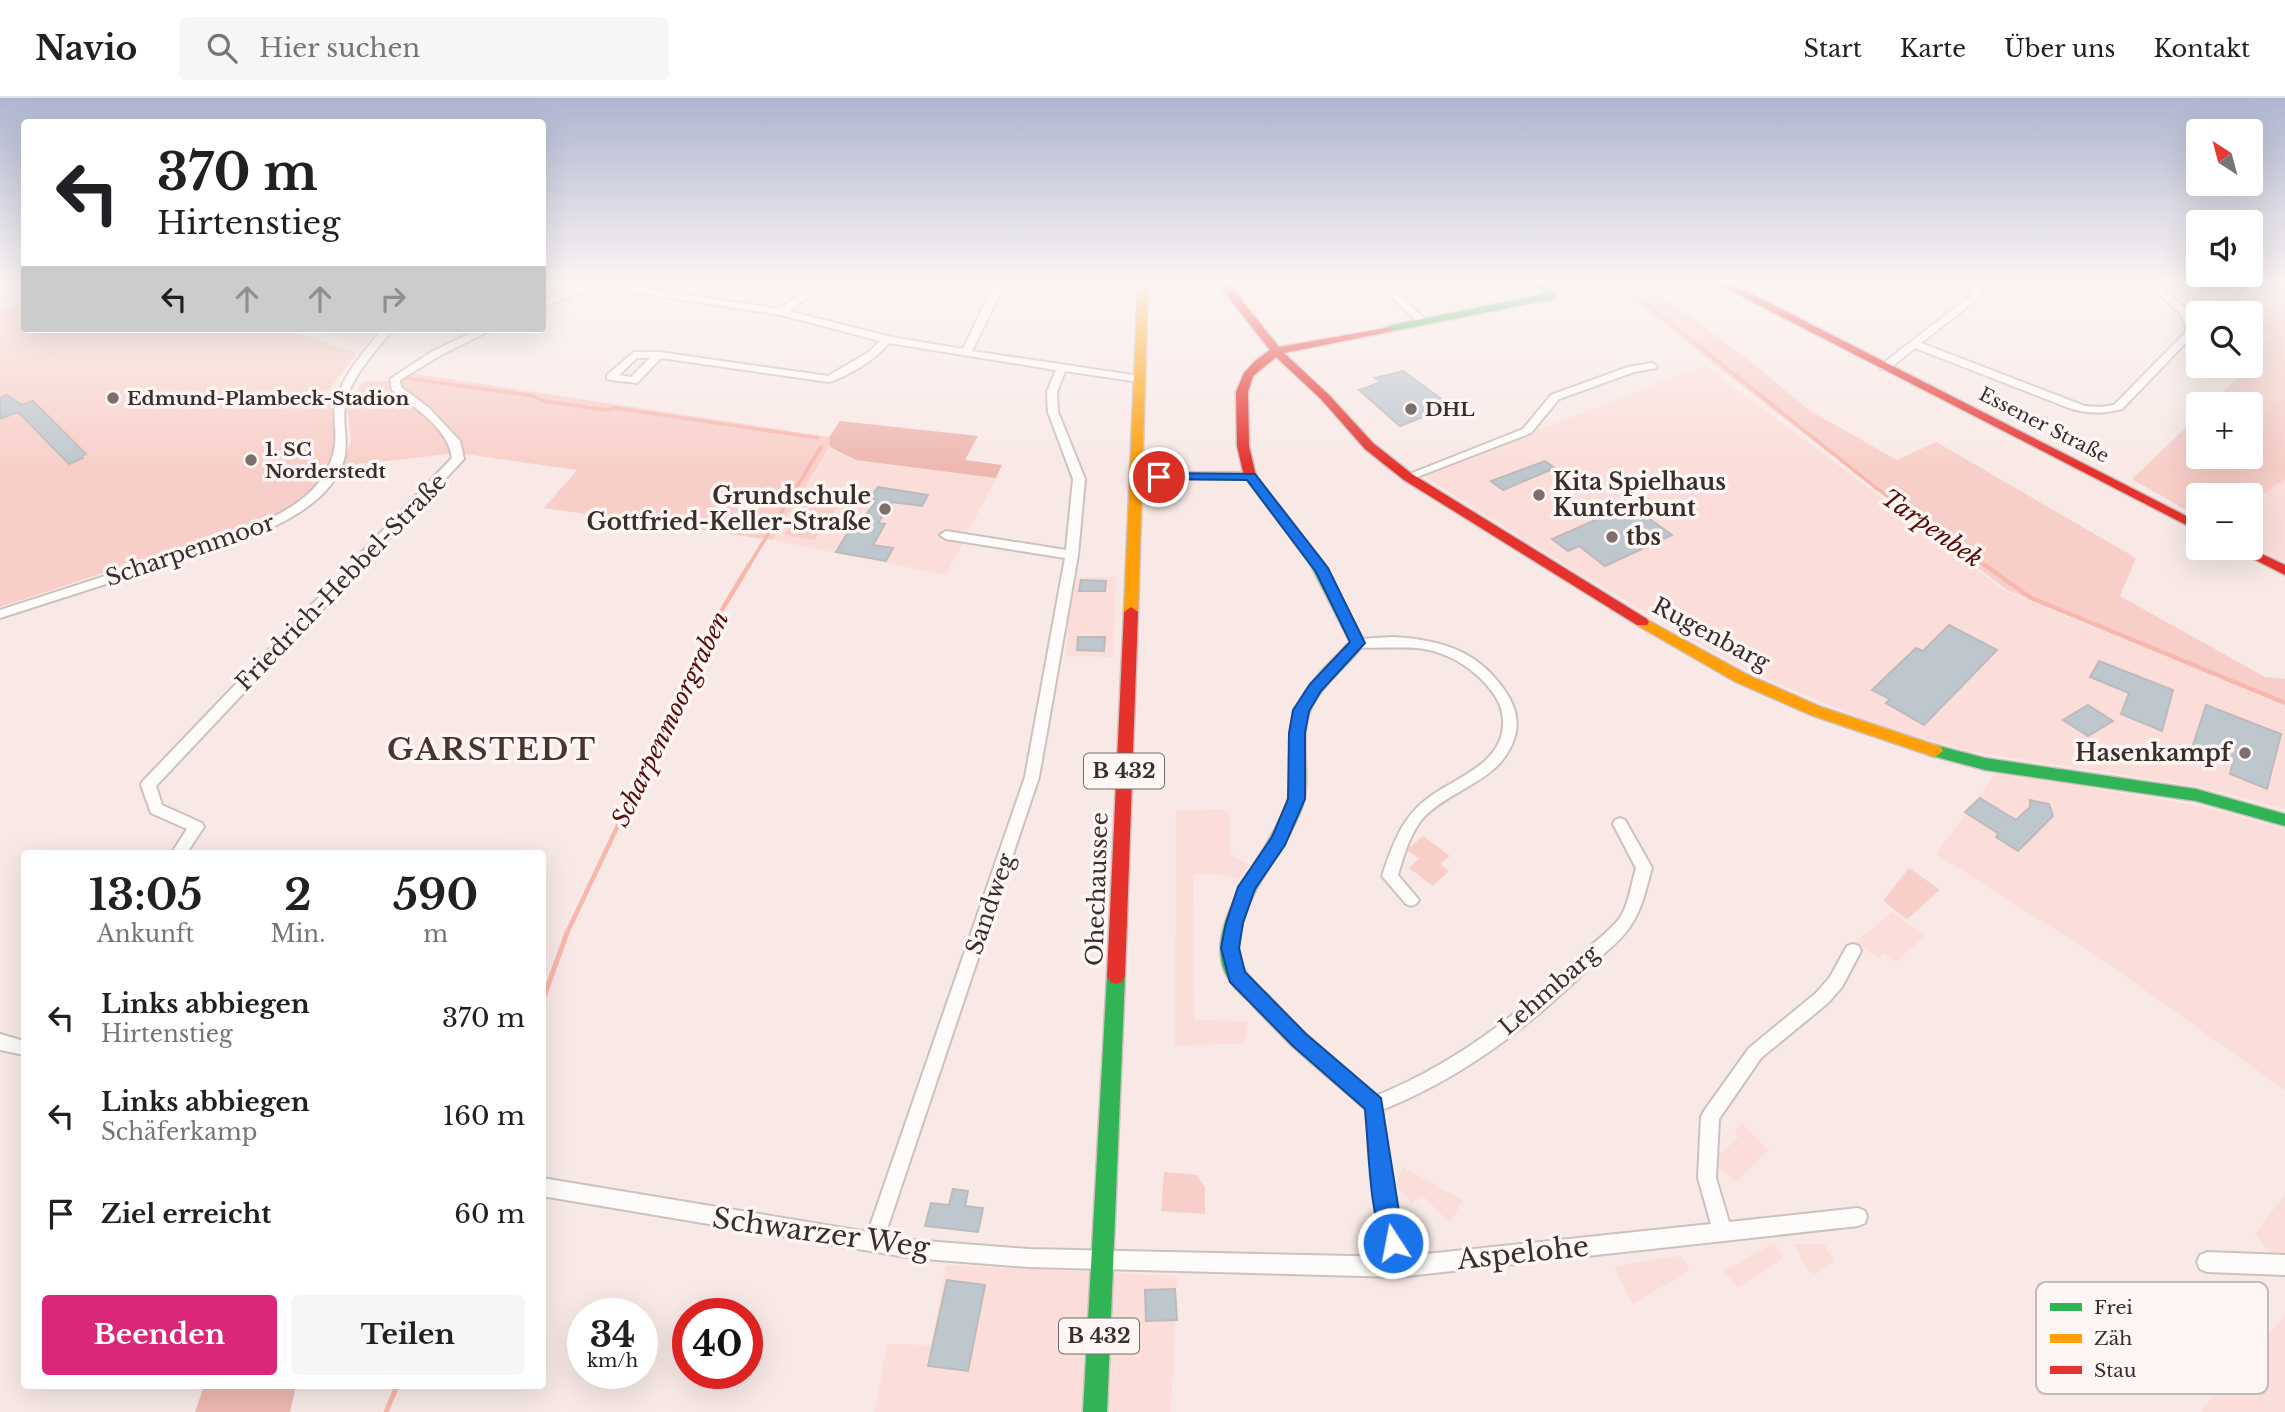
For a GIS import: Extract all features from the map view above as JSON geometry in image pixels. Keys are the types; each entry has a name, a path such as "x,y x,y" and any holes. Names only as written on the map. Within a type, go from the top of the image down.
{"street":[{"name":"Scharpenmoor","path":"0,614 242,536 281,520 310,499 332,476 342,444 338,416 343,393 377,344"},
{"name":"Friedrich-Hebbel-Straße","path":"181,850 197,827 156,809 148,785 458,459 456,443 425,410 396,388 395,379 455,344"},
{"path":"659,355 829,379 845,374 852,366 871,358 883,344"},
{"path":"917,344 1061,369 1139,379"},
{"path":"967,353 971,344"},
{"name":"Ohechaussee","path":"1096,1412 1122,848 1140,344"},
{"name":"Rugenbarg","path":"1272,344 1369,446 1408,477 1672,641 1741,678 1816,711 1893,739 1985,764 2196,796 2285,820"},
{"path":"1309,344 1277,351 1254,369 1242,392 1243,446 1250,476 1323,571 1358,643"},
{"name":"Essener Straße","path":"1839,344 2186,521"},
{"path":"1885,368 1914,344"},
{"path":"1915,344 2092,411 2118,407 2179,344"},
{"path":"1408,477 1527,431 1555,397 1632,369 1653,366"},
{"name":"Sandweg","path":"873,1244 1032,778 1072,555 1079,479 1054,412 1052,392 1061,369"},
{"path":"1135,476 1250,476"},
{"path":"946,535 1072,555"},
{"path":"2263,560 2285,571"},
{"path":"1398,1267 1384,1194 1374,1104 1300,1040 1236,976 1230,948 1234,923 1247,887 1279,840 1296,799 1297,733 1301,710 1316,687 1358,643 1398,640 1424,643 1456,654 1478,668 1501,693 1512,716 1508,740 1494,763 1420,812 1402,840 1390,876 1411,900"},
{"name":"Lehmbarg","path":"1374,1104 1409,1091 1522,1019 1571,976 1627,919 1644,868 1620,824"},
{"path":"1723,1232 1707,1178 1710,1117 1755,1053 1822,998 1836,982 1853,951"},
{"path":"0,1042 21,1047"},
{"name":"Schwarzer Weg","path":"546,1188 873,1244 1029,1258 1102,1259"},
{"name":"Aspelohe","path":"1102,1259 1398,1267 1858,1217"},
{"path":"2207,1262 2285,1265"}],"shaded area":[{"path":"0,344 330,344 357,353 321,401 335,403 338,445 328,476 279,519 197,542 0,607"},
{"path":"1689,344 1728,344 1809,410 1897,460 1936,442 2136,558 2120,596 2265,677 2285,679 2285,703 2007,590"},
{"path":"2263,344 2285,344 2285,479 2263,495 2263,483 2186,483 2186,510 2132,479 2186,427 2186,469 2263,469 2263,392 2223,392 2238,378 2263,378"},
{"path":"1705,365 2005,591 2285,705 2285,809 2203,787 1974,752 1887,729 1753,673 1692,640 1422,475"},
{"path":"410,373 829,437 830,446 772,540 544,508 577,470 458,453 341,466 351,442 347,405 363,382 398,380"},
{"path":"840,421 978,436 965,460 1002,465 996,478 856,460 830,447 829,437"},
{"name":"Grundschule Gottfried-Keller-Straße","path":"830,447 856,460 996,478 946,575 772,540"},
{"path":"2285,479 2285,562 2263,551 2263,494"},
{"path":"812,495 842,500 815,540 784,535"},
{"path":"1071,577 1116,577 1113,657 1066,656"},
{"path":"1996,773 2201,806 2285,829 2285,1090 2100,958 1936,854"},
{"path":"1222,809 1230,813 1230,854 1250,865 1239,879 1216,874 1193,874 1194,1020 1248,1021 1247,1033 1242,1044 1175,1045 1176,811"},
{"path":"1423,836 1450,856 1440,864 1449,871 1433,886 1409,868 1419,859 1407,850"},
{"path":"1909,868 1940,890 1907,919 1883,901"},
{"path":"1892,912 1925,936 1896,962 1884,953 1878,958 1856,942"},
{"path":"1742,1123 1769,1150 1736,1182 1715,1164 1714,1150 1723,1152 1739,1136 1734,1131"},
{"path":"1402,1167 1463,1200 1450,1223 1422,1195 1412,1204 1397,1186"},
{"path":"1164,1172 1197,1175 1205,1187 1205,1214 1161,1211"},
{"path":"2285,1194 2285,1273 2255,1234"},
{"path":"1774,1243 1783,1259 1738,1288 1724,1271"},
{"path":"1794,1244 1824,1244 1835,1262 1815,1274 1806,1269"},
{"path":"1681,1256 1690,1270 1633,1304 1614,1266"},
{"path":"946,1265 1177,1276 1171,1412 875,1412 887,1344 931,1345"},
{"path":"2285,1315 2285,1412 2200,1412 2216,1394 2268,1394 2268,1334"},
{"path":"203,1389 295,1389 290,1412 195,1412"}],"building":[{"path":"1403,371 1451,406 1400,426 1359,390 1381,382 1375,378"},
{"path":"7,395 22,405 33,401 86,454 83,458 69,464 18,412 0,419 0,398"},
{"path":"1545,461 1555,468 1503,490 1491,481"},
{"path":"878,487 928,495 922,506 892,502 878,523 885,524 873,545 893,548 886,561 836,552 848,532 826,528 834,516 862,520 877,500 870,498"},
{"name":"tbs","path":"1630,505 1672,535 1605,566 1579,546 1568,551 1552,539"},
{"path":"1081,580 1106,581 1105,591 1079,591"},
{"path":"1949,625 1997,650 1924,725 1886,703 1890,699 1872,690 1916,648 1923,651"},
{"path":"1078,637 1105,637 1104,651 1077,650"},
{"path":"2099,661 2173,690 2162,731 2121,714 2129,693 2090,677"},
{"path":"2088,705 2113,721 2088,736 2063,720"},
{"name":"Hasenkampf","path":"2206,705 2281,734 2267,789 2230,774 2233,762 2193,745"},
{"path":"1980,798 2016,820 2030,807 2030,800 2049,804 2053,816 2018,851 1996,837 1999,834 1965,812"},
{"path":"953,1189 968,1191 965,1206 983,1208 978,1232 925,1226 931,1203 949,1205"},
{"path":"947,1280 985,1285 968,1371 928,1366"},
{"path":"1175,1289 1177,1320 1146,1321 1145,1290"}],"waterway":[{"name":"Tarpenbek","path":"1697,344 1875,487 1987,567"},
{"name":"Scharpenmoorgraben","path":"405,378 534,396 543,401 606,410 615,408 818,438"},
{"name":"Scharpenmoorgraben","path":"748,567 821,447"},
{"name":"Scharpenmoorgraben","path":"566,935 714,623 749,565"},
{"name":"Tarpenbek","path":"1985,565 2031,598 2285,703"},
{"name":"Scharpenmoorgraben","path":"546,991 567,933"},
{"name":"Scharpenmoorgraben","path":"386,1412 396,1389"}],"traffic: fast":[{"path":"1258,998 1236,975 1230,952 1231,929 1251,884 1289,820 1296,799 1297,734 1304,707 1328,673 1358,643 1316,562"},
{"path":"1935,751 1985,764 2196,795 2285,820"},
{"path":"1095,1412 1116,976"}],"traffic: slow":[{"path":"1131,612 1141,344"},
{"path":"1642,622 1741,678 1816,711 1935,751"},
{"path":"1258,998 1299,1040 1374,1105 1384,1194 1398,1267"}],"traffic: jam":[{"path":"1271,344 1283,359 1325,397 1369,446 1408,477 1642,622"},
{"path":"1311,344 1277,351 1259,363 1248,375 1242,392 1243,446 1250,476 1316,562"},
{"path":"1841,344 2186,521"},
{"path":"2263,560 2285,571"},
{"path":"1116,976 1131,612"}],"place":[{"name":"Edmund-Plambeck-Stadion","path":"113,398"},
{"name":"DHL","path":"1411,409"},
{"name":"1. SC Norderstedt","path":"251,460"},
{"name":"Kita Spielhaus Kunterbunt","path":"1539,495"},
{"name":"Grundschule Gottfried-Keller-Straße","path":"885,509"},
{"name":"tbs","path":"1612,537"},
{"name":"Hasenkampf","path":"2245,753"}],"district":[{"name":"GARSTEDT","path":"492,749"}],"route":[{"path":"1159,477 1250,476 1323,571 1358,643 1316,687 1301,710 1297,733 1296,799 1279,840 1247,887 1234,923 1230,948 1236,976 1300,1040 1374,1104 1384,1194 1393,1243"}]}
